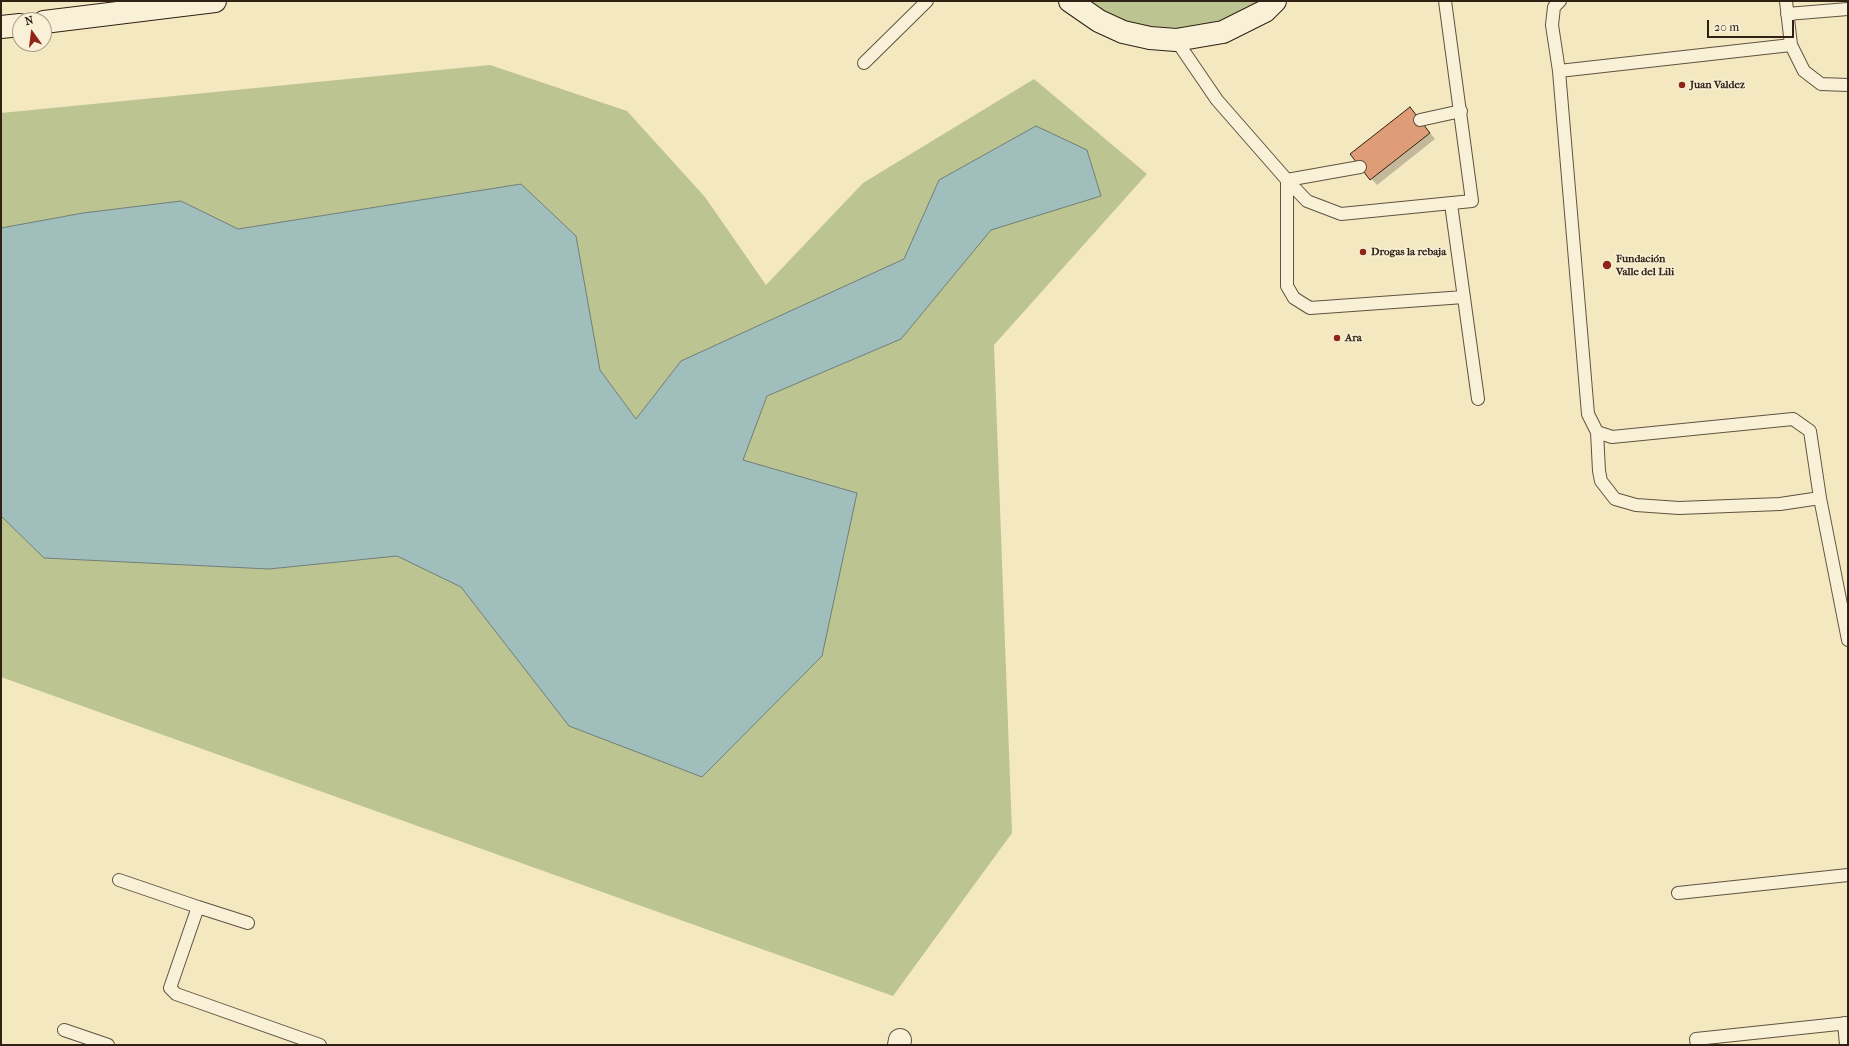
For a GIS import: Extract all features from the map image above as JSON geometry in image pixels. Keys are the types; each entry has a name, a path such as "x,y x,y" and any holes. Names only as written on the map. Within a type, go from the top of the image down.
{"main road":[{"path":"52,21 214,1"},
{"path":"1070,1 1099,21 1123,32 1150,38 1176,40 1223,32 1265,11 1275,1"},
{"path":"1,27 12,26"}],"lane":[{"path":"864,63 927,1"},
{"path":"1176,40 1217,100 1287,180 1308,201 1341,214 1472,202 1445,1"},
{"path":"1560,1 1554,7 1552,26 1559,71 1588,414 1598,432 1599,471 1601,481 1615,499 1636,505 1679,508 1780,504 1820,498"},
{"path":"1786,1 1790,45 1804,71 1821,84 1848,85"},
{"path":"1787,14 1848,9"},
{"path":"1559,71 1790,45"},
{"path":"1420,120 1461,112"},
{"path":"1287,180 1360,167"},
{"path":"1287,180 1288,286 1294,298 1310,308 1464,296"},
{"path":"1451,204 1478,399"},
{"path":"1598,432 1612,437 1793,419 1810,431 1820,498 1848,640"},
{"path":"1678,893 1848,875"},
{"path":"119,880 248,923"},
{"path":"198,907 170,988 176,994 320,1045"},
{"path":"1697,1045 1696,1039 1846,1023 1846,1045"},
{"path":"64,1030 108,1045"}],"green space":[{"path":"1070,1 1275,1 1176,40"},
{"path":"490,65 627,111 705,197 766,285 863,183 1034,79 1147,174 994,345 1012,833 893,996 1,677 1,113"}],"water":[{"path":"1036,126 1087,150 1101,196 991,230 901,339 767,396 743,460 857,493 822,656 702,777 569,726 461,587 397,556 269,569 44,558 1,516 1,228 83,213 181,201 238,229 521,184 576,236 600,370 636,419 681,361 904,259 939,180"}],"building":[{"path":"1410,107 1430,133 1370,180 1350,154"}],"place":[{"name":"Juan Valdez","path":"1682,85"},
{"name":"Drogas la rebaja","path":"1363,252"},
{"name":"Fundación Valle del Lili","path":"1607,265"},
{"name":"Ara","path":"1337,338"}]}
